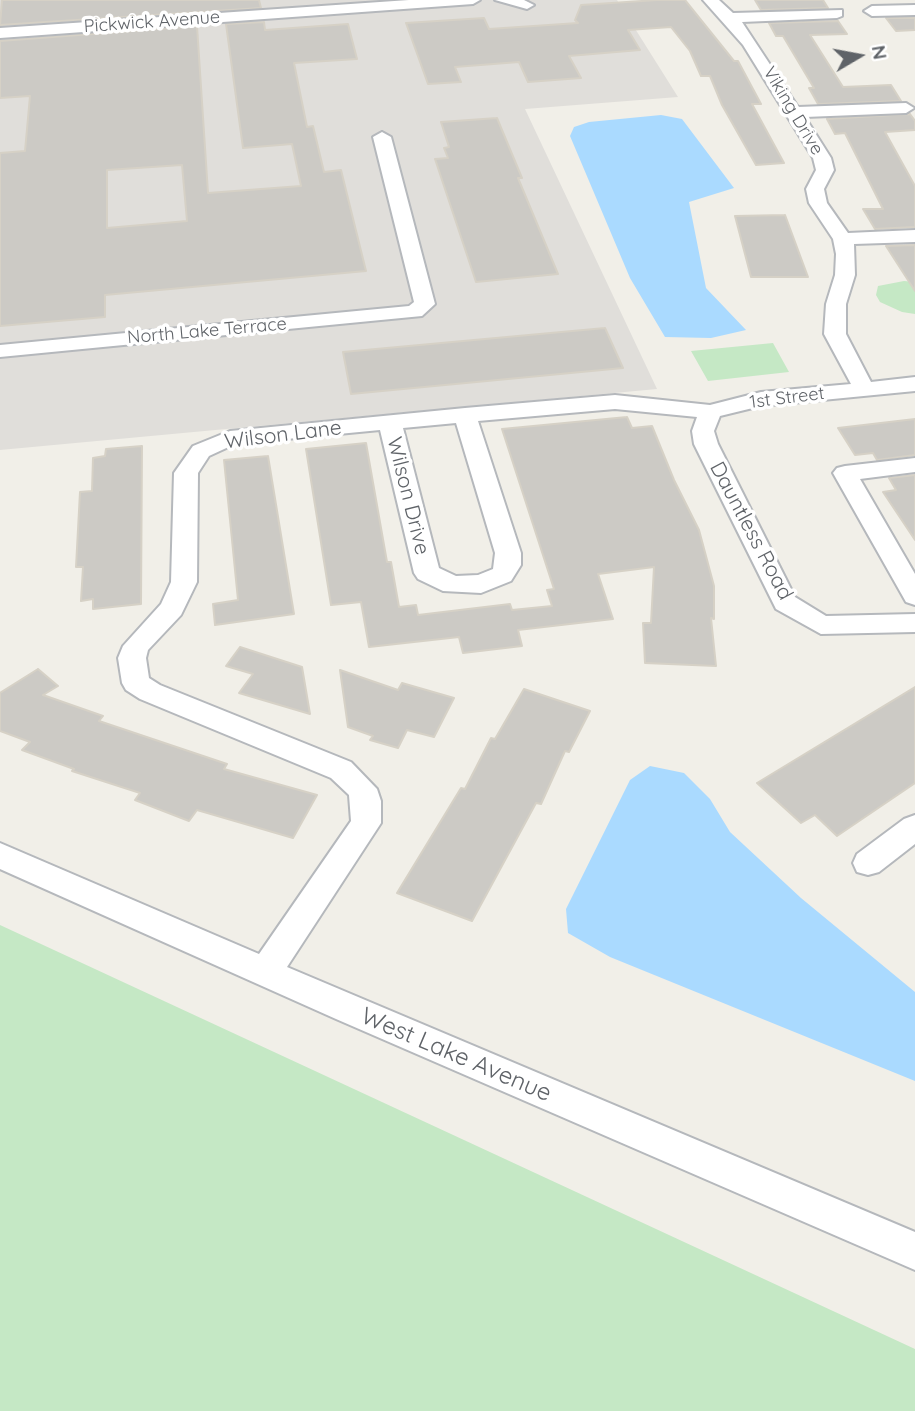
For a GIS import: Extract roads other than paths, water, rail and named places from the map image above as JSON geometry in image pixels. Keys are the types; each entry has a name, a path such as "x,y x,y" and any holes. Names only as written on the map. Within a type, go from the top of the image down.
{"street":[{"name":"Pickwick Avenue","path":"0,33 396,3 472,0"},
{"path":"502,0 527,5"},
{"name":"Viking Drive","path":"710,0 750,43 822,158 825,170 815,189 818,203 843,239"},
{"path":"872,11 915,10"},
{"path":"729,18 837,13"},
{"path":"794,112 906,108"},
{"name":"North Lake Terrace","path":"0,351 415,312 425,303 382,137"},
{"path":"865,389 848,363 835,334 836,304 845,275 846,254 843,239 915,236"},
{"name":"1st Street","path":"710,412 761,399 915,384"},
{"name":"Wilson Lane","path":"265,972 366,823 366,801 362,789 341,771 150,692 136,683 132,658 136,646 172,610 180,597 184,572 186,474 201,451 230,439 605,402 710,412"},
{"name":"Dauntless Road","path":"710,412 703,431 706,444 785,603 821,625 887,626 915,623"},
{"name":"Wilson Drive","path":"390,423 427,573 452,585 481,584 502,575 508,565 508,553 465,415"},
{"path":"915,465 845,473 915,597"},
{"path":"868,863 915,827"},
{"name":"West Lake Avenue","path":"0,855 265,972 915,1251"}],"water":[{"path":"661,115 682,119 734,188 689,202 706,288 746,330 711,338 665,337 630,278 570,136 574,127 589,122"},
{"path":"650,766 684,773 710,799 730,832 801,898 915,992 915,1081 610,957 568,933 566,909 630,780"}]}
